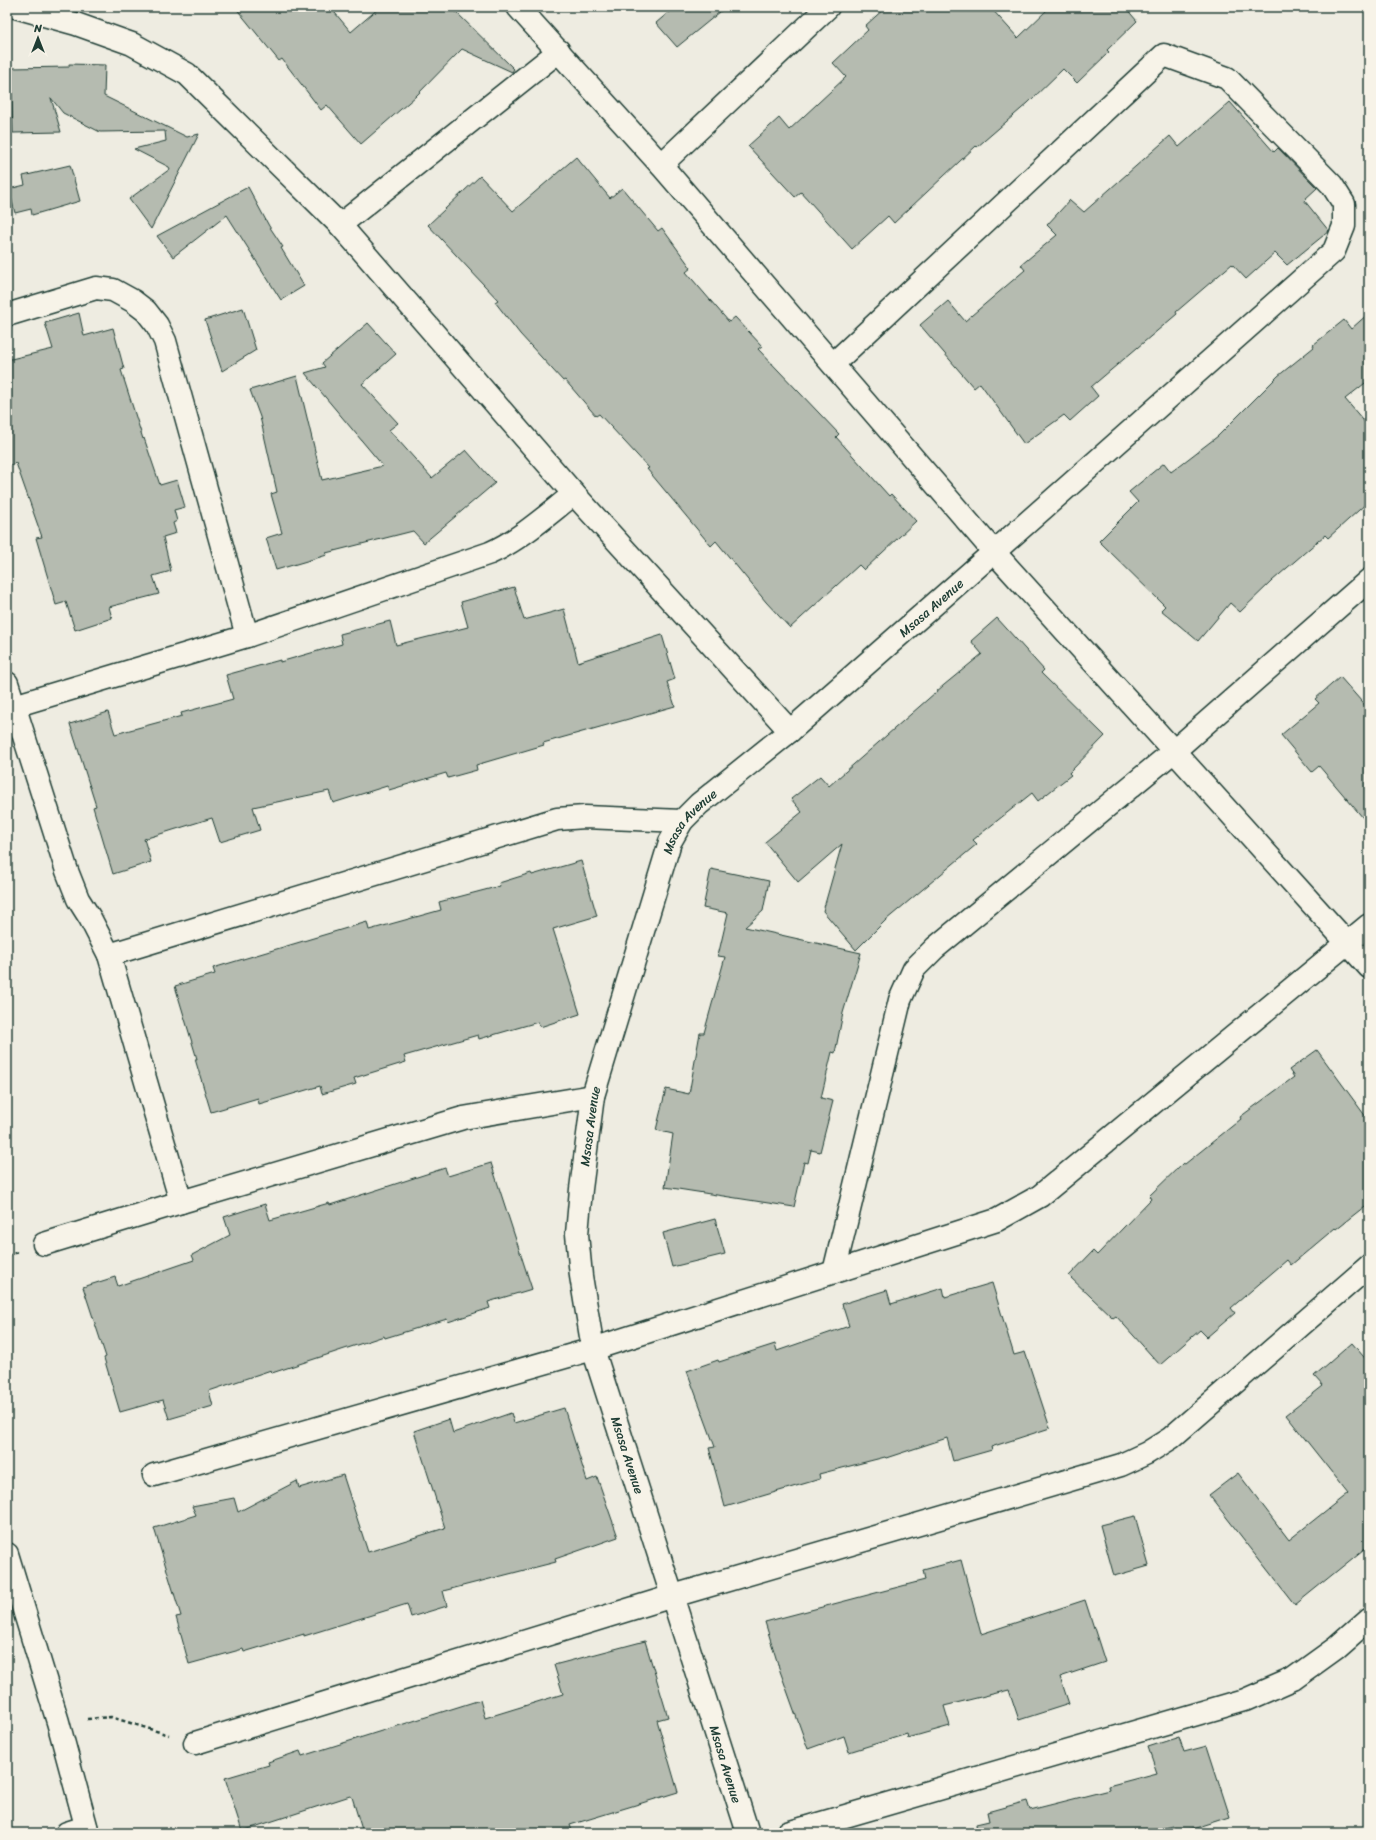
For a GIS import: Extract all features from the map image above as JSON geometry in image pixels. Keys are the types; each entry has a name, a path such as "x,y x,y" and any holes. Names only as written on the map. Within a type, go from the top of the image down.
{"street":[{"path":"15,7 76,24 132,44 187,74 340,225 574,494 790,730"},
{"path":"518,7 661,166 994,552 1369,967"},
{"path":"661,166 828,7"},
{"path":"340,225 559,51"},
{"name":"Msasa Avenue","path":"748,1833 593,1349 581,1276 577,1234 593,1096 670,842 682,821 699,804 790,730 994,552 1334,251 1344,226 1344,204 1332,185 1227,78 1164,55 833,364"},
{"path":"7,315 96,288 113,290 133,301 146,311 157,325 165,341 247,636"},
{"path":"14,706 247,636 495,550 522,535 574,494"},
{"path":"834,1272 900,1000 914,969 935,948 1174,751 1369,580"},
{"path":"7,683 67,871 78,899 93,923 109,955 181,1202"},
{"path":"109,955 557,819 585,817 682,821"},
{"path":"154,1475 593,1349 997,1220 1040,1196 1369,925"},
{"path":"44,1244 463,1118 593,1096"},
{"path":"195,1743 673,1596 1114,1467 1147,1453 1171,1438 1369,1266"},
{"path":"7,1554 58,1722 80,1831"},
{"path":"787,1833 1244,1700 1293,1679 1336,1648 1369,1619"}],"path":[{"path":"58,1722 111,1717 195,1743"}],"building":[{"path":"235,7 330,7 351,32 380,7 451,7 514,69 512,72 462,49 416,96 361,144 327,105 321,110 282,59 279,61"},
{"path":"675,7 726,7 677,47 656,23"},
{"path":"886,7 990,7 1018,38 1050,7 1125,7 1137,21 1107,50 1109,52 1077,83 1063,69 1028,103 977,147 976,146 894,223 888,216 852,249 801,192 795,197 748,146 779,118 789,130 846,77 833,63 868,30 865,26"},
{"path":"69,64 105,65 104,96 187,137 199,134 151,229 129,199 170,169 169,167 134,149 166,141 165,131 100,132 63,113 51,98 61,132 13,133 11,68 69,67"},
{"path":"1230,102 1274,152 1278,148 1317,188 1304,200 1329,231 1287,265 1275,253 1246,279 1232,264 1176,312 1177,314 1091,387 1098,396 1070,421 1064,415 1024,444 980,383 974,388 920,325 948,301 965,321 1025,270 1021,265 1057,235 1047,225 1070,200 1084,212 1170,136 1179,147"},
{"path":"576,157 610,198 622,188 658,231 662,228 691,268 686,272 729,322 735,317 762,346 758,349 839,434 836,437 889,496 891,494 916,521 864,570 859,565 790,628 766,602 716,541 711,546 647,469 649,468 599,414 596,416 565,380 563,381 520,334 495,302 498,300 428,225 480,176 513,211"},
{"path":"70,165 80,201 32,215 31,209 15,213 9,189 25,185 23,176"},
{"path":"248,187 269,226 283,247 281,248 304,286 281,300 227,215 173,257 157,236"},
{"path":"243,308 256,350 222,371 205,320"},
{"path":"79,313 84,336 113,328 124,369 121,370 143,439 144,438 160,485 177,480 185,507 174,510 177,521 173,523 176,533 163,537 171,571 153,576 159,594 109,607 112,618 75,630 66,602 56,605 36,538 42,537 16,463 7,466 7,360 53,349 45,323"},
{"path":"1369,313 1369,380 1345,399 1369,427 1369,501 1328,538 1325,535 1272,581 1240,612 1230,603 1198,641 1161,610 1165,606 1099,541 1138,502 1129,492 1164,463 1171,472 1218,436 1278,376 1344,320 1351,329"},
{"path":"368,323 396,354 362,384 398,423 389,430 432,478 466,450 495,483 424,543 413,531 326,553 327,555 276,570 266,538 282,533 271,494 277,492 260,417 250,390 297,376 322,480 383,466 305,373 325,367 322,363"},
{"path":"514,587 524,620 564,609 578,662 662,635 675,679 667,682 675,706 543,743 544,745 476,765 477,770 448,778 446,773 389,790 387,786 333,803 329,791 253,807 260,830 220,842 212,818 144,839 151,862 113,874 93,807 96,806 70,724 108,712 115,734 182,716 181,713 233,699 226,675 280,660 280,662 342,644 340,634 390,621 396,645 468,627 461,602"},
{"path":"997,618 1044,670 1041,673 1105,736 1069,773 1071,775 1038,801 1032,793 973,840 977,844 886,920 856,950 823,911 842,844 798,882 765,842 802,812 791,799 820,776 829,786 944,685 982,654 971,641"},
{"path":"1340,677 1369,710 1369,825 1319,766 1312,772 1281,735 1319,703 1315,699"},
{"path":"581,861 597,916 553,929 580,1014 540,1027 538,1022 479,1039 478,1035 404,1056 406,1062 354,1078 356,1084 322,1094 320,1086 259,1104 258,1098 211,1112 175,986 215,974 213,968 367,922 369,930 441,910 439,902 500,886 499,883 531,873 532,875"},
{"path":"711,869 769,881 763,911 745,927 861,953 843,1013 835,1053 832,1052 821,1098 833,1101 820,1152 811,1150 808,1163 804,1162 794,1207 665,1187 673,1134 656,1130 666,1089 689,1094 700,1033 704,1033 725,957 718,956 728,913 703,908"},
{"path":"1317,1050 1369,1121 1369,1203 1336,1229 1335,1228 1291,1265 1287,1260 1231,1308 1235,1313 1207,1337 1200,1330 1160,1365 1116,1316 1113,1318 1069,1276 1093,1251 1097,1255 1151,1199 1149,1196 1183,1163 1185,1164 1241,1119 1240,1117 1294,1077 1289,1070"},
{"path":"491,1163 532,1289 488,1302 490,1308 448,1322 447,1319 385,1338 384,1336 272,1373 271,1370 209,1391 213,1406 169,1419 163,1400 120,1412 104,1358 106,1357 83,1287 115,1277 118,1286 194,1260 192,1255 230,1235 224,1217 265,1204 270,1220 329,1203 330,1205 445,1168 448,1176"},
{"path":"715,1219 725,1254 672,1267 663,1233"},
{"path":"992,1283 1014,1355 1025,1352 1050,1428 991,1447 992,1450 953,1461 947,1438 886,1458 885,1457 819,1474 820,1479 725,1507 709,1448 715,1447 687,1371 718,1360 719,1362 775,1344 777,1351 849,1326 842,1304 887,1290 891,1304 943,1288 945,1297"},
{"path":"1352,1343 1369,1363 1369,1545 1295,1605 1209,1495 1238,1473 1289,1540 1348,1493 1286,1415 1323,1386 1314,1376"},
{"path":"564,1408 587,1481 597,1477 618,1537 555,1559 556,1562 443,1591 447,1606 411,1617 407,1604 304,1636 304,1634 244,1652 243,1649 189,1664 176,1617 181,1616 154,1528 196,1515 192,1506 234,1498 238,1512 297,1481 299,1488 343,1475 368,1552 445,1528 414,1431 449,1419 453,1433 511,1413 514,1423"},
{"path":"1135,1516 1149,1566 1114,1576 1100,1525"},
{"path":"961,1560 981,1634 1085,1600 1105,1662 1060,1677 1069,1704 1019,1720 1009,1690 944,1706 950,1726 908,1738 907,1734 849,1752 844,1736 808,1749 780,1671 765,1622 925,1580 923,1570"},
{"path":"645,1641 668,1717 657,1720 678,1792 570,1825 573,1833 363,1833 352,1797 350,1796 242,1831 225,1778 269,1765 268,1762 300,1751 302,1756 480,1700 485,1718 563,1694 554,1665"},
{"path":"1179,1737 1184,1752 1207,1746 1230,1817 1180,1833 1175,1833 1173,1826 1144,1833 977,1833 976,1824 989,1821 987,1812 1027,1801 1030,1810 1109,1790 1108,1786 1157,1773 1148,1747"}]}
